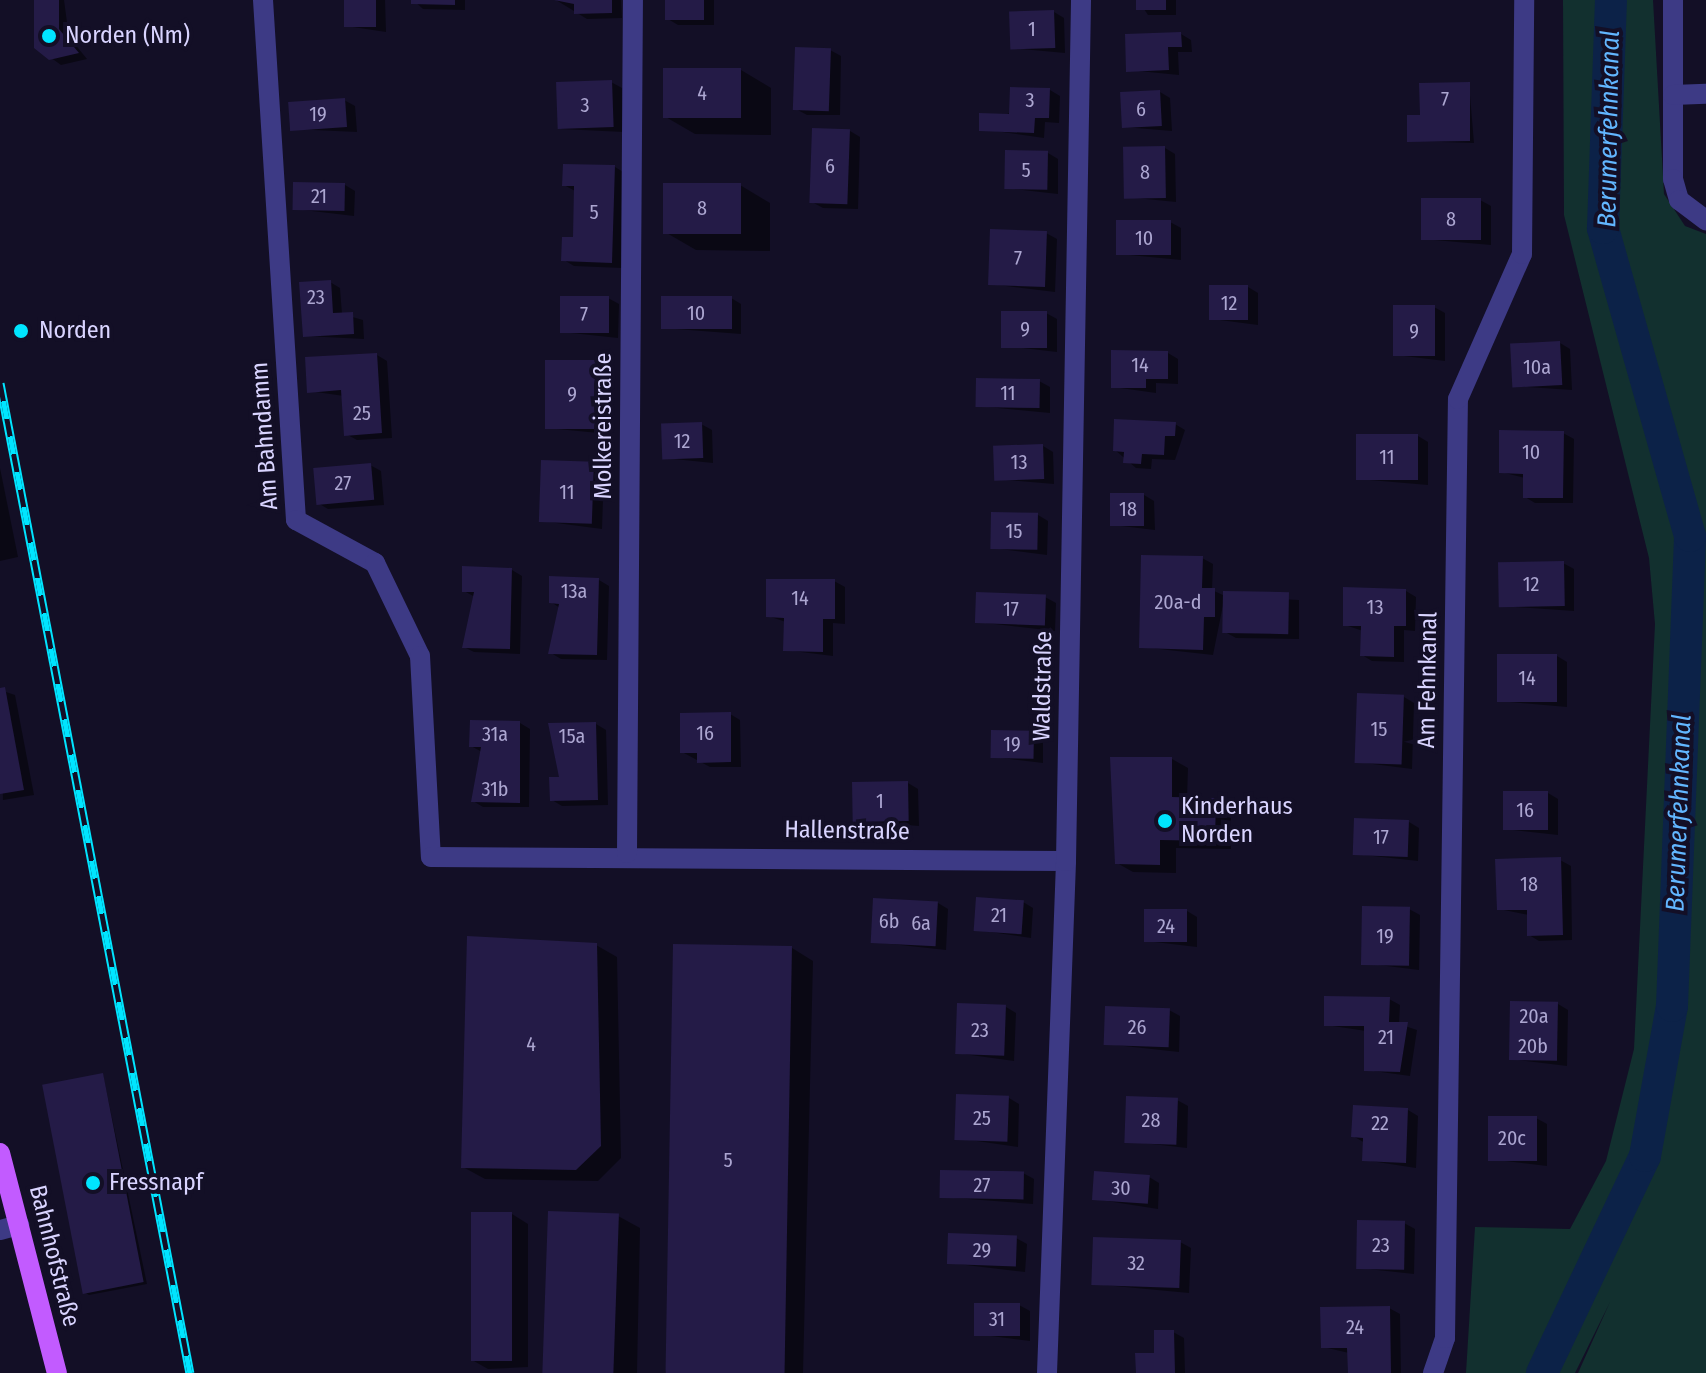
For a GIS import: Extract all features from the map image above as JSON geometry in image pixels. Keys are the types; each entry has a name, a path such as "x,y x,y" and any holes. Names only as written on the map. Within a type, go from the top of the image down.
{"main road":[{"name":"Bahnhofstraße","path":"0,1153 10,1228 57,1373"}],"street":[{"name":"Am Bahndamm","path":"263,0 296,520 375,563 420,656 431,857 627,853"},
{"name":"Molkereistraße","path":"627,853 633,0"},
{"name":"Waldstraße","path":"1047,1373 1066,861 1081,0"},
{"name":"Am Fehnkanal","path":"1433,1373 1445,1338 1458,399 1522,254 1524,0"},
{"path":"1673,0 1673,179 1679,200 1706,220"},
{"path":"1673,95 1706,94"},
{"name":"Hallenstraße","path":"627,853 1066,861"}],"green space":[{"path":"1563,0 1653,0 1664,194 1685,226 1706,234 1706,1373 1578,1373 1610,1302 1575,1373 1466,1373 1475,1227 1570,1229 1606,1161 1634,1049 1655,624 1649,558 1564,215"}],"building":[{"name":"Norden (Nm)","path":"34,0 59,0 59,29 79,53 49,60 34,48"},
{"path":"344,0 376,0 376,27 344,27"},
{"path":"411,0 455,0 455,5 411,4"},
{"path":"554,0 612,0 612,13 574,14 574,4"},
{"path":"665,0 704,0 704,20 665,20"},
{"path":"1136,0 1166,0 1166,10 1136,10"},
{"path":"1054,10 1055,48 1010,50 1009,12"},
{"path":"1181,32 1182,47 1168,47 1169,70 1126,72 1125,34"},
{"path":"795,47 831,48 829,111 793,110"},
{"path":"663,68 741,68 741,118 663,118"},
{"path":"612,80 614,127 558,129 556,82"},
{"path":"1470,82 1470,141 1407,142 1407,115 1420,115 1419,83"},
{"path":"1010,87 1050,88 1049,118 1035,118 1034,133 979,131 979,113 1009,114"},
{"path":"1160,90 1162,126 1122,128 1120,92"},
{"path":"345,98 347,127 290,131 288,102"},
{"path":"812,128 850,129 847,204 809,203"},
{"path":"1165,146 1166,198 1124,199 1123,147"},
{"path":"1005,150 1048,151 1047,190 1004,189"},
{"path":"563,164 615,165 612,263 561,261 562,237 573,237 574,186 562,186"},
{"path":"293,182 345,183 345,211 293,210"},
{"path":"663,183 741,183 741,234 663,234"},
{"path":"1421,198 1481,198 1481,240 1421,240"},
{"path":"1116,220 1171,220 1171,255 1116,255"},
{"path":"990,229 1047,231 1045,287 988,285"},
{"path":"331,280 333,313 353,312 354,334 303,337 299,282"},
{"path":"1209,285 1248,285 1248,320 1209,320"},
{"path":"560,296 609,296 609,333 560,333"},
{"path":"661,296 732,296 732,329 661,329"},
{"path":"1393,305 1435,305 1435,356 1393,356"},
{"path":"1001,311 1047,311 1047,348 1001,348"},
{"path":"1560,341 1562,385 1512,388 1510,344"},
{"path":"1111,350 1168,351 1168,379 1146,379 1146,388 1111,388"},
{"path":"377,353 382,433 344,436 341,390 307,393 305,357"},
{"path":"545,360 600,360 600,429 545,429"},
{"path":"976,378 1040,379 1039,408 975,407"},
{"path":"1114,419 1176,422 1175,436 1165,436 1164,455 1142,454 1141,464 1123,463 1124,452 1113,451"},
{"path":"702,422 703,458 662,459 661,423"},
{"path":"1499,430 1564,431 1563,498 1523,498 1523,474 1499,473"},
{"path":"1356,434 1418,434 1418,480 1356,480"},
{"path":"1043,444 1044,479 994,481 993,446"},
{"path":"541,460 594,462 592,524 539,522"},
{"path":"371,463 374,500 316,505 313,468"},
{"path":"1110,493 1144,493 1144,526 1110,526"},
{"path":"991,512 1038,513 1037,550 990,549"},
{"path":"1141,555 1203,556 1202,588 1215,588 1215,617 1204,617 1203,650 1139,648"},
{"path":"1564,561 1565,606 1499,607 1498,562"},
{"path":"462,566 512,568 510,649 462,648 474,592 462,592"},
{"path":"549,576 599,578 597,655 548,654 559,604 549,603"},
{"path":"766,579 835,579 835,619 823,619 823,652 783,651 784,618 766,617"},
{"path":"1343,587 1406,589 1406,626 1394,626 1394,657 1360,656 1361,626 1343,626"},
{"path":"1223,591 1289,592 1288,634 1222,633"},
{"path":"976,592 1046,594 1045,625 975,623"},
{"path":"1497,654 1557,654 1557,702 1497,702"},
{"path":"5,687 24,790 0,794 0,688"},
{"path":"1357,693 1404,695 1402,765 1355,763"},
{"path":"731,712 731,762 697,763 697,753 680,753 680,713"},
{"path":"470,720 520,721 520,803 471,802 481,747 469,747"},
{"path":"596,722 598,800 550,801 549,777 559,777 548,723"},
{"path":"991,730 1034,731 1034,759 991,758"},
{"name":"Kinderhaus Norden","path":"1110,757 1172,757 1172,797 1216,798 1215,841 1160,840 1160,865 1115,864"},
{"path":"908,781 909,821 853,822 852,782"},
{"path":"1503,791 1548,791 1548,830 1503,830"},
{"path":"1354,818 1409,820 1408,857 1353,855"},
{"path":"1561,857 1563,935 1527,936 1527,910 1497,910 1495,859"},
{"path":"976,897 1024,900 1022,934 974,931"},
{"path":"873,898 938,901 936,946 871,943"},
{"path":"1362,906 1410,907 1409,966 1361,965"},
{"path":"1144,909 1187,909 1187,942 1144,942"},
{"path":"467,936 597,943 601,1146 576,1170 461,1168"},
{"path":"673,944 792,946 785,1373 666,1373"},
{"path":"1324,996 1390,997 1389,1022 1408,1022 1400,1072 1364,1071 1364,1026 1324,1026"},
{"path":"1510,1001 1558,1002 1557,1061 1509,1060"},
{"path":"957,1003 1006,1005 1004,1056 955,1054"},
{"path":"1105,1006 1170,1008 1169,1047 1104,1045"},
{"name":"Fressnapf","path":"103,1073 144,1282 83,1294 42,1085"},
{"path":"956,1094 1009,1096 1007,1142 954,1140"},
{"path":"1126,1096 1178,1098 1176,1145 1124,1143"},
{"path":"1353,1105 1408,1108 1406,1163 1362,1161 1363,1138 1351,1137"},
{"path":"1488,1116 1537,1116 1537,1161 1488,1161"},
{"path":"940,1170 1024,1171 1023,1199 940,1198"},
{"path":"1094,1171 1150,1175 1148,1204 1092,1200"},
{"path":"548,1211 619,1213 613,1373 542,1373"},
{"path":"471,1212 512,1212 512,1361 471,1361"},
{"path":"1357,1220 1405,1221 1404,1270 1356,1269"},
{"path":"948,1233 1017,1235 1016,1266 947,1264"},
{"path":"1093,1237 1181,1240 1179,1288 1091,1285"},
{"path":"974,1303 1020,1303 1020,1336 974,1336"},
{"path":"1390,1306 1391,1373 1348,1373 1347,1348 1321,1348 1320,1307"},
{"path":"1154,1330 1174,1330 1175,1373 1136,1373 1135,1353 1154,1353"}],"waterway":[{"name":"Berumerfehnkanal","path":"1542,1373 1645,1156 1672,1006 1690,536 1603,228 1611,0"}],"railway":[{"path":"0,383 190,1373"}],"place":[{"name":"Norden (Nm)","path":"49,36"},
{"name":"Norden","path":"21,331"},
{"name":"Kinderhaus Norden","path":"1165,821"},
{"name":"Fressnapf","path":"93,1183"}]}
